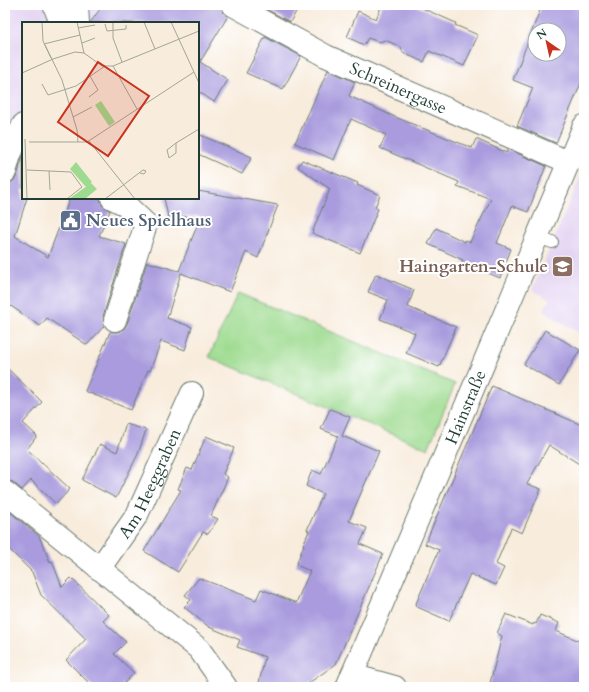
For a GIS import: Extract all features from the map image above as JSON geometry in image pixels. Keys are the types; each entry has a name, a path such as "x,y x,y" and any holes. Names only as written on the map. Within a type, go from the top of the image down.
{"street":[{"path":"54,5 61,22"},
{"path":"77,5 78,22"},
{"name":"Schreinergasse","path":"233,5 326,56 568,162"},
{"name":"Hainstraße","path":"350,681 545,239 568,162 584,126"},
{"path":"5,172 18,152 22,130"},
{"path":"114,199 126,206 146,224 116,320"},
{"name":"Am Heeggraben","path":"98,569 137,515 192,393"},
{"path":"5,492 199,650 226,687"},
{"path":"350,681 395,687"}],"shaded area":[{"path":"5,5 185,5 176,22 22,22 22,158 5,152"},
{"name":"Haingarten-Schule","path":"584,168 584,336 543,311 550,300 532,290"}],"green space":[{"path":"238,293 455,384 428,449 209,357"}],"building":[{"path":"103,5 217,5 221,7 223,12 228,16 200,62 228,80 214,102 199,92 199,22 91,22"},
{"path":"259,5 300,5 290,22"},
{"path":"382,5 415,5 456,23 455,25 478,35 464,66 429,51 424,62 403,53 401,47 385,40 379,42 368,38 364,45 347,37 358,11 376,19"},
{"path":"542,5 584,5 584,76 556,143 517,126 533,88 513,80 527,44 527,62 567,62 567,22 535,22"},
{"path":"265,37 301,56 283,89 246,73"},
{"path":"328,70 355,82 349,96 395,117 472,148 476,139 507,153 508,149 546,166 528,212 512,206 497,243 511,249 500,278 462,262 463,260 428,244 436,228 465,242 466,240 470,242 491,199 457,186 459,182 380,148 386,135 351,119 334,160 295,143"},
{"path":"199,134 252,157 242,174 199,154"},
{"path":"22,159 22,199 27,199 15,236 48,257 70,199 100,199 102,205 110,211 99,236 126,244 103,316 104,326 87,345 47,318 40,326 5,302 5,191 7,184 13,181 17,176"},
{"path":"302,160 358,183 357,185 380,195 375,207 378,209 360,253 312,233 330,189 298,167"},
{"path":"199,191 278,205 258,258 246,252 230,292 181,273 167,318 192,327 185,350 161,341 150,371 148,370 131,410 85,391 110,332 118,332 124,329 127,324 147,262 179,271 201,216 168,217 164,199 199,199"},
{"path":"376,274 414,290 408,307 456,327 439,367 406,353 415,333 380,319 388,300 368,292"},
{"path":"545,330 580,350 559,385 524,364"},
{"path":"5,366 42,402 23,423 37,436 27,449 70,489 56,504 31,480 22,490 13,482 5,480"},
{"path":"492,386 584,426 584,467 549,445 527,484 541,489 522,533 511,528 496,564 504,568 496,585 470,574 449,621 415,606 439,550 425,544"},
{"path":"330,409 350,417 342,436 379,451 349,521 367,528 360,544 383,554 336,664 303,687 258,687 265,657 237,647 240,640 209,627 184,607 191,600 185,595 199,578 256,600 261,589 296,603 310,571 296,565 309,531 307,530 323,494 306,486 312,470 321,474 338,436 321,429"},
{"path":"126,424 146,430 138,454 116,498 82,480 100,444 117,452"},
{"path":"206,436 234,448 223,474 228,477 211,516 218,519 208,534 203,532 178,572 144,551 181,490 178,489 187,468 192,470"},
{"path":"5,508 39,536 50,562 52,561 62,587 71,578 109,615 103,621 126,642 114,654 134,673 121,687 93,687 66,660 86,639 41,595 32,572 5,545"},
{"path":"506,614 533,625 534,623 536,624 540,615 559,623 556,631 584,643 584,687 489,687 502,636 497,633"}],"place":[{"name":"Neues Spielhaus","path":"71,220"},
{"name":"Haingarten-Schule","path":"563,266"}]}
